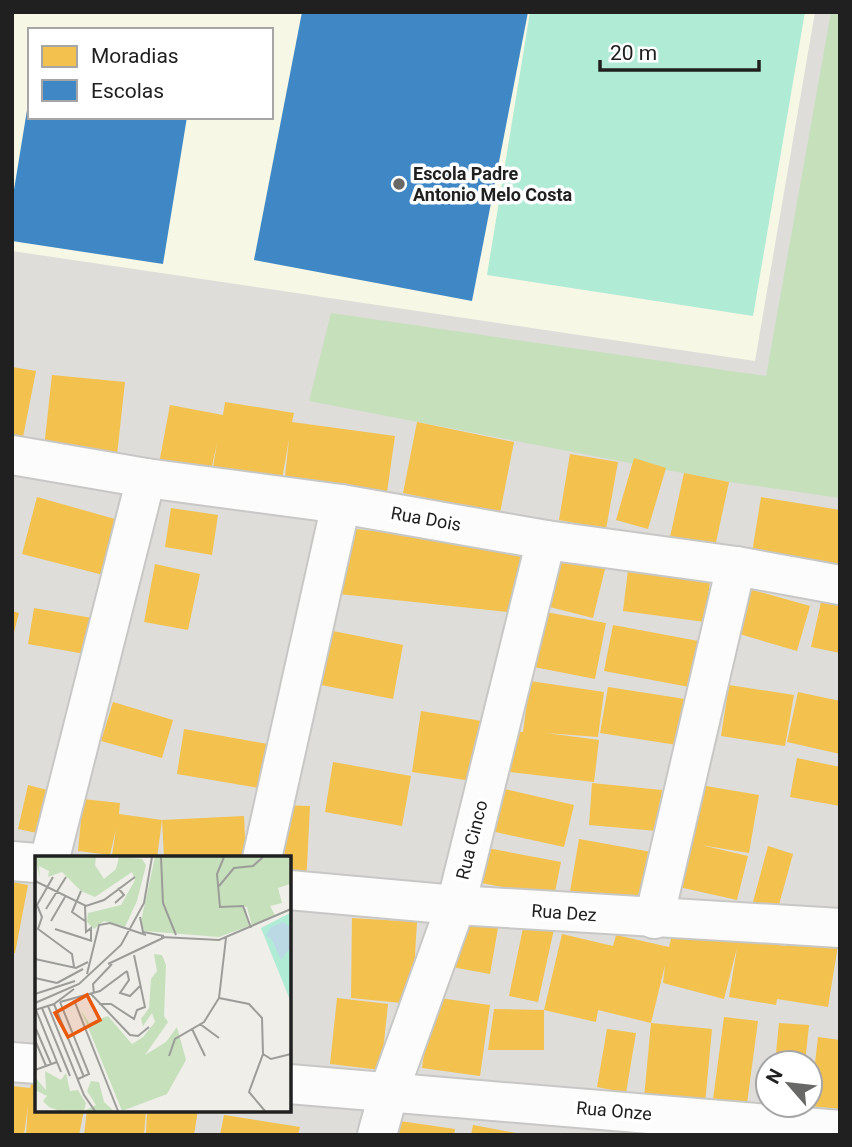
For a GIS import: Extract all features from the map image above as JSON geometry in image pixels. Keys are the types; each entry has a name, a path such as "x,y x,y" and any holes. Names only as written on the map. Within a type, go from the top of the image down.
{"street":[{"name":"Rua Dois","path":"12,455 146,478 341,504 546,540 737,566 840,585"},
{"path":"51,856 146,478"},
{"path":"262,856 341,504"},
{"name":"Rua Cinco","path":"377,1135 388,1091 456,905 546,540"},
{"path":"654,919 737,566"},
{"path":"12,861 35,863"},
{"name":"Rua Dez","path":"290,890 654,919 838,923"},
{"path":"12,1062 35,1064"},
{"name":"Rua Onze","path":"290,1083 840,1130"}],"shaded area":[{"path":"12,12 840,12 840,1135 12,1135"},
{"name":"Escola Padre Antonio Melo Costa","path":"14,12 815,12 755,361 12,251"}],"green space":[{"path":"530,12 805,12 753,316 487,275"},
{"path":"831,12 840,12 840,498 729,482 309,401 331,313 766,376"}],"building: Moradias":[{"path":"12,367 36,371 23,437 12,436"},
{"path":"52,375 125,382 116,464 43,457"},
{"path":"225,402 294,413 292,422 395,436 386,499 284,486 289,439 280,491 211,480 217,443 209,480 158,469 170,405 223,415"},
{"path":"417,422 514,442 500,513 403,493"},
{"path":"570,454 618,462 606,529 559,520"},
{"path":"634,458 666,468 648,529 616,520"},
{"path":"684,473 729,482 715,547 670,537"},
{"path":"37,497 122,521 107,576 22,554"},
{"path":"761,497 840,510 840,568 752,553"},
{"path":"171,508 218,515 212,555 165,547"},
{"path":"347,528 534,549 526,614 339,594"},
{"path":"559,557 605,569 593,618 546,606"},
{"path":"629,562 711,573 705,622 623,611"},
{"path":"155,564 200,574 188,630 144,622"},
{"path":"749,589 810,606 797,651 736,633"},
{"path":"821,602 840,605 840,653 811,647"},
{"path":"34,608 98,619 91,655 28,644"},
{"path":"12,611 19,613 13,636 12,636"},
{"path":"540,611 606,623 595,679 529,666"},
{"path":"613,625 709,643 700,689 604,671"},
{"path":"333,631 403,645 393,699 321,685"},
{"path":"530,681 604,692 598,737 546,733 599,740 594,782 501,771 506,730 523,732"},
{"path":"729,685 794,695 785,746 721,736"},
{"path":"608,687 685,699 677,745 600,733"},
{"path":"798,692 840,701 840,754 787,742"},
{"path":"113,702 173,720 162,758 101,741"},
{"path":"421,711 482,721 472,781 412,772"},
{"path":"184,729 273,745 265,789 177,774"},
{"path":"797,758 840,767 840,806 790,797"},
{"path":"333,762 411,776 402,826 325,812"},
{"path":"592,783 662,790 657,831 589,825"},
{"path":"28,785 51,791 42,834 18,829"},
{"path":"700,785 759,795 749,853 701,845 748,856 737,900 679,887"},
{"path":"492,786 574,805 564,847 482,829"},
{"path":"83,799 120,803 119,814 162,820 157,856 112,855 116,829 110,855 78,851"},
{"path":"282,805 310,806 306,885 290,884 290,856 280,856"},
{"path":"244,816 246,856 164,856 162,820"},
{"path":"579,839 657,853 646,916 568,903"},
{"path":"768,846 793,854 775,919 750,913"},
{"path":"482,847 561,862 554,897 476,882"},
{"path":"12,882 28,885 15,953 12,953"},
{"path":"352,918 417,922 412,1004 351,998"},
{"path":"461,921 498,928 490,974 452,967"},
{"path":"675,922 739,939 786,946 788,937 838,945 828,1007 777,999 776,1005 729,997 737,948 724,999 663,983 665,965 651,1023 598,1010 596,1022 544,1010 562,934 613,946 616,935 669,947"},
{"path":"524,923 554,929 538,1002 509,996"},
{"path":"432,997 490,1005 480,1076 422,1068"},
{"path":"337,998 388,1004 381,1070 330,1064"},
{"path":"494,1009 544,1010 544,1050 488,1050"},
{"path":"724,1017 758,1021 746,1111 712,1107"},
{"path":"651,1023 712,1029 705,1104 644,1098"},
{"path":"779,1023 809,1025 806,1049 776,1049"},
{"path":"607,1029 636,1033 626,1093 597,1087"},
{"path":"818,1037 840,1040 840,1109 824,1107 824,1049 817,1049"},
{"path":"34,1074 35,1112 84,1112 79,1135 26,1135 28,1106 24,1135 12,1135 12,1086 30,1088"},
{"path":"87,1112 146,1112 144,1135 84,1135"},
{"path":"147,1112 198,1112 194,1135 146,1135"},
{"path":"224,1115 300,1127 298,1135 220,1135"},
{"path":"400,1121 455,1129 454,1135 399,1135"},
{"path":"473,1125 516,1133 516,1135 471,1135"}],"building: Escolas":[{"path":"302,12 528,12 472,301 254,260"},
{"path":"28,104 28,119 187,119 163,264 12,241 12,202"}],"place":[{"name":"Escola Padre Antonio Melo Costa","path":"399,184"}]}
